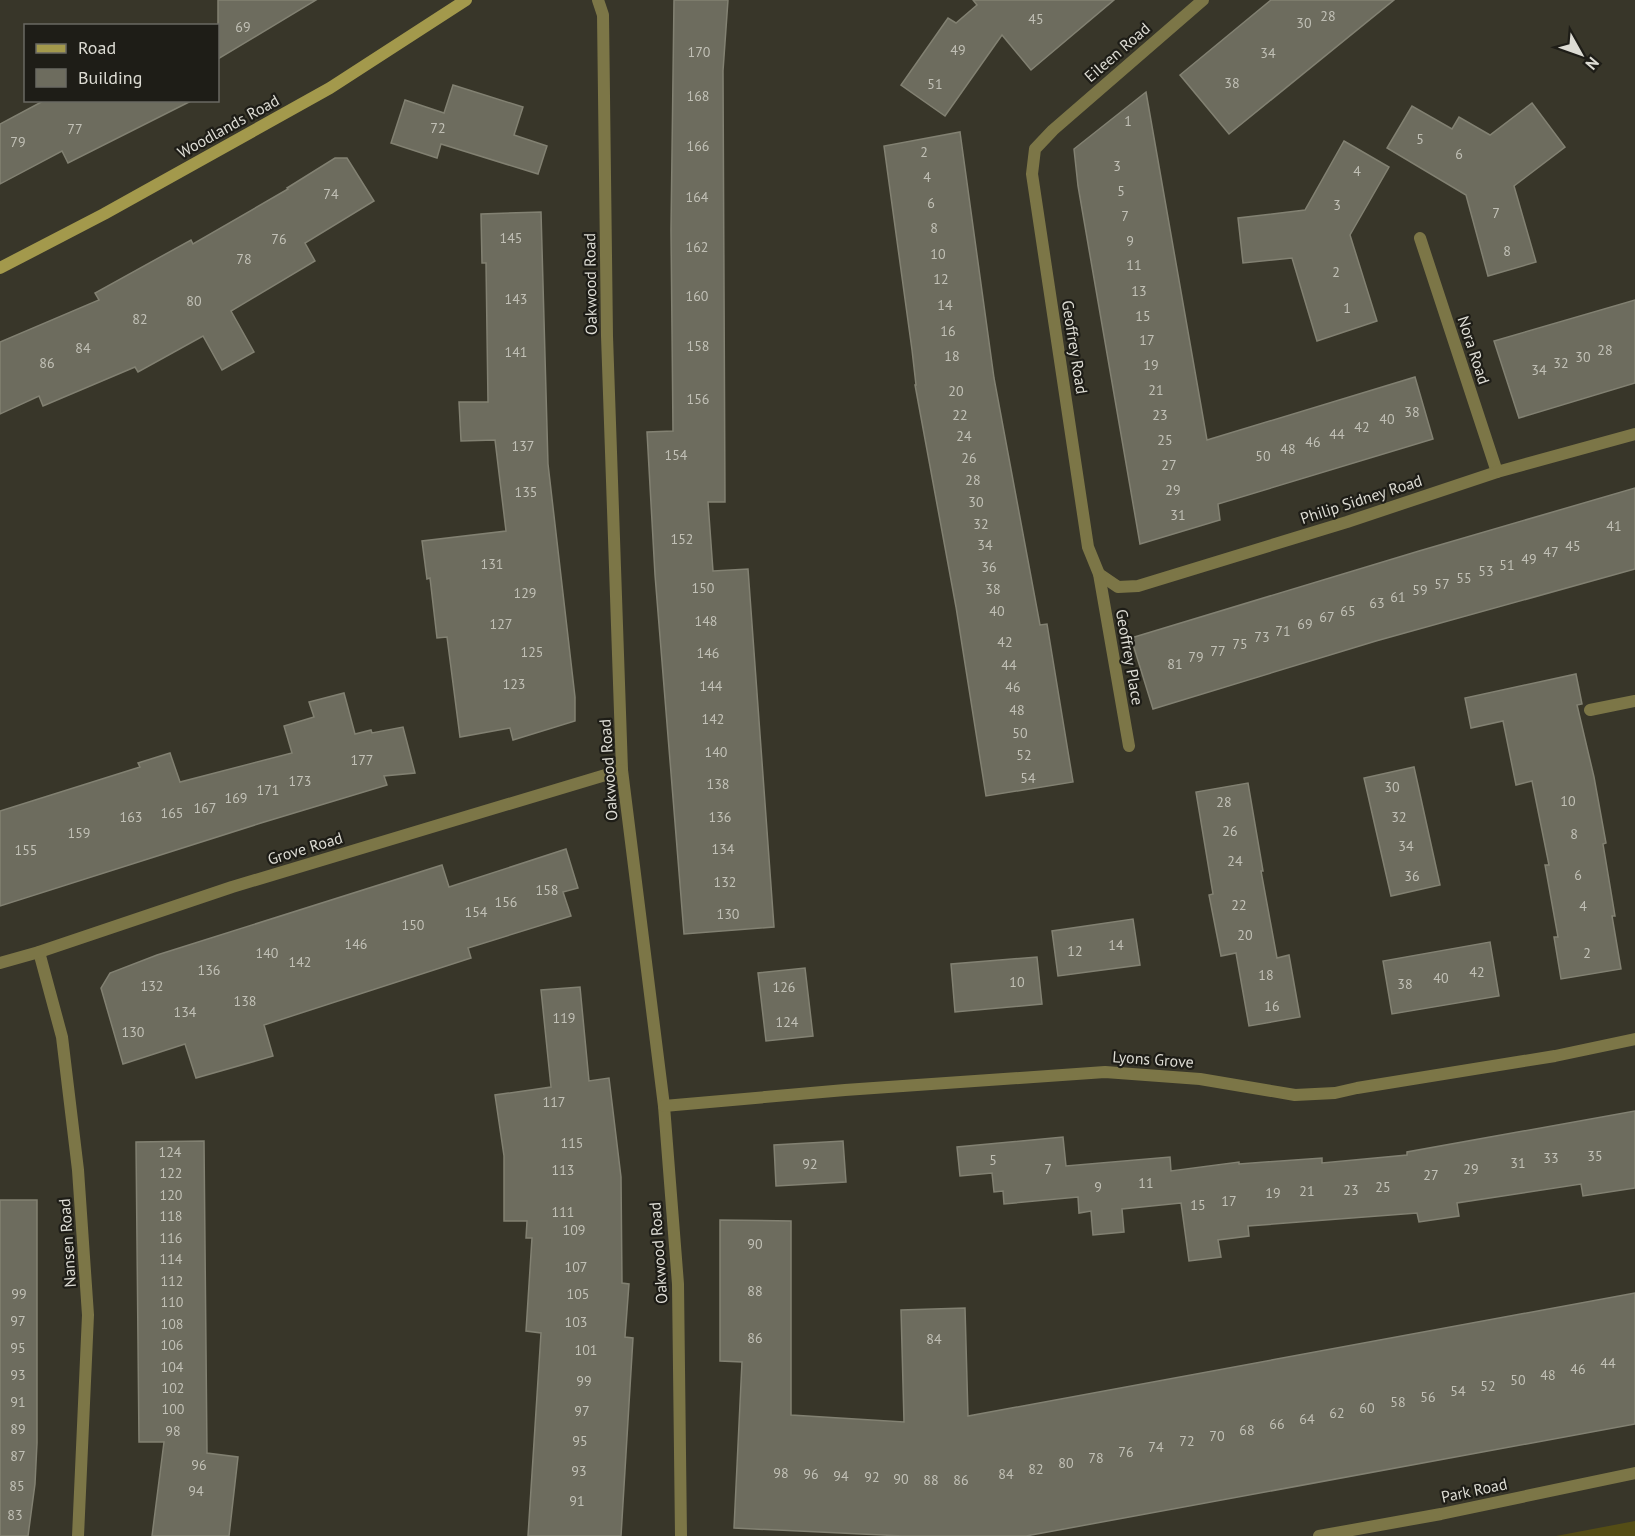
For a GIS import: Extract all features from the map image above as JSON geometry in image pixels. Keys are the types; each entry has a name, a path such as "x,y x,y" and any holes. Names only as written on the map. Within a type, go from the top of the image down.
{"street":[{"name":"Woodlands Road","path":"0,268 104,214 330,88 466,0"},
{"name":"Oakwood Road","path":"598,0 603,15 607,336 622,770 664,1106 678,1284 681,1536"},
{"name":"Eileen Road","path":"1053,130 1203,0"},
{"name":"Geoffrey Road","path":"1053,130 1035,149 1032,174 1088,547 1099,574"},
{"name":"Nora Road","path":"1420,238 1497,472"},
{"name":"Philip Sidney Road","path":"1099,574 1118,587 1138,586 1347,522 1497,472 1635,434"},
{"name":"Geoffrey Place","path":"1099,574 1130,746"},
{"path":"1590,710 1635,701"},
{"name":"Grove Road","path":"0,963 232,887 622,770"},
{"name":"Nansen Road","path":"39,952 62,1037 78,1170 88,1315 78,1536"},
{"name":"Lyons Grove","path":"664,1106 845,1090 1105,1072 1200,1079 1295,1095 1335,1093 1555,1056 1635,1039"},
{"name":"Park Road","path":"1319,1536 1441,1514 1635,1473"}],"shaded area":[{"path":"1635,1521 1635,1536 1556,1536"}],"building":[{"path":"218,0 316,0 219,58"},
{"path":"674,0 728,0 723,71 725,502 708,502 713,571 748,569 774,927 684,934 655,575 647,432 673,431 671,230"},
{"path":"973,0 1114,0 1031,70 1002,35 945,116 901,85 948,18 956,23 977,5"},
{"path":"1271,0 1394,0 1229,134 1180,75"},
{"path":"453,85 523,107 514,135 547,146 538,174 441,144 437,158 391,143 405,100 444,113"},
{"path":"1146,92 1207,440 1415,377 1433,439 1218,504 1220,520 1140,544 1078,186 1074,149"},
{"path":"41,102 189,102 68,163 62,151 0,184 0,124"},
{"path":"1532,103 1565,147 1514,186 1536,262 1488,276 1466,195 1387,148 1412,106 1452,129 1459,117 1490,135"},
{"path":"960,132 994,378 1040,625 1047,624 1073,782 986,796 956,607 915,385 884,146"},
{"path":"1344,141 1389,167 1350,235 1377,321 1317,341 1292,258 1243,263 1238,218 1305,210"},
{"path":"335,158 347,158 374,201 305,243 315,261 231,311 254,352 222,370 203,336 138,372 135,367 43,406 39,396 0,414 0,342 99,300 95,293 191,240 193,244 288,189"},
{"path":"541,212 548,464 575,697 575,721 513,740 510,728 460,737 447,637 437,638 430,578 427,579 422,541 506,531 495,440 461,441 459,402 488,402 486,263 482,263 481,214"},
{"path":"1635,300 1635,383 1519,418 1494,341"},
{"path":"1635,488 1635,569 1376,641 1153,709 1131,638"},
{"path":"1576,674 1582,704 1577,705 1594,777 1606,843 1603,844 1621,969 1561,979 1554,937 1558,937 1545,865 1549,865 1532,781 1516,785 1503,721 1471,728 1465,698"},
{"path":"344,693 355,734 403,727 415,773 384,776 387,785 0,906 0,811 140,767 138,763 170,753 180,782 292,753 284,726 314,717 309,702"},
{"path":"1414,767 1440,885 1391,896 1364,778"},
{"path":"1248,783 1277,958 1289,955 1300,1017 1249,1026 1236,953 1221,956 1209,895 1213,894 1196,792"},
{"path":"566,849 578,888 563,892 571,916 468,948 471,958 264,1025 273,1056 196,1078 185,1044 123,1064 101,988 110,973 157,955 442,865 449,887"},
{"path":"1133,919 1140,965 1058,976 1052,931"},
{"path":"1490,942 1499,996 1392,1014 1383,961"},
{"path":"1037,957 1042,1004 955,1012 951,964"},
{"path":"805,968 813,1036 766,1041 758,973"},
{"path":"580,987 589,1081 609,1078 621,1177 622,1283 629,1284 625,1337 633,1338 621,1536 528,1536 541,1333 526,1331 532,1238 526,1238 527,1221 504,1221 504,1156 495,1095 551,1087 541,990"},
{"path":"1635,1111 1635,1188 1583,1196 1581,1184 1457,1203 1459,1216 1419,1222 1417,1213 1248,1226 1249,1236 1218,1240 1221,1257 1189,1261 1181,1203 1122,1209 1124,1232 1093,1235 1091,1211 1079,1213 1078,1197 1004,1204 1003,1191 994,1192 992,1173 960,1176 957,1147 1063,1137 1066,1166 1170,1157 1171,1171 1239,1162 1239,1164 1322,1158 1322,1163 1407,1155 1407,1152"},
{"path":"204,1141 207,1453 238,1457 229,1536 152,1536 164,1442 139,1442 136,1142"},
{"path":"843,1141 846,1182 776,1186 774,1145"},
{"path":"0,1200 37,1200 37,1443 35,1484 28,1536 0,1536"},
{"path":"720,1220 791,1221 791,1415 904,1422 901,1310 965,1308 968,1416 1635,1293 1635,1424 1026,1536 903,1536 734,1528 742,1362 720,1361"}]}
